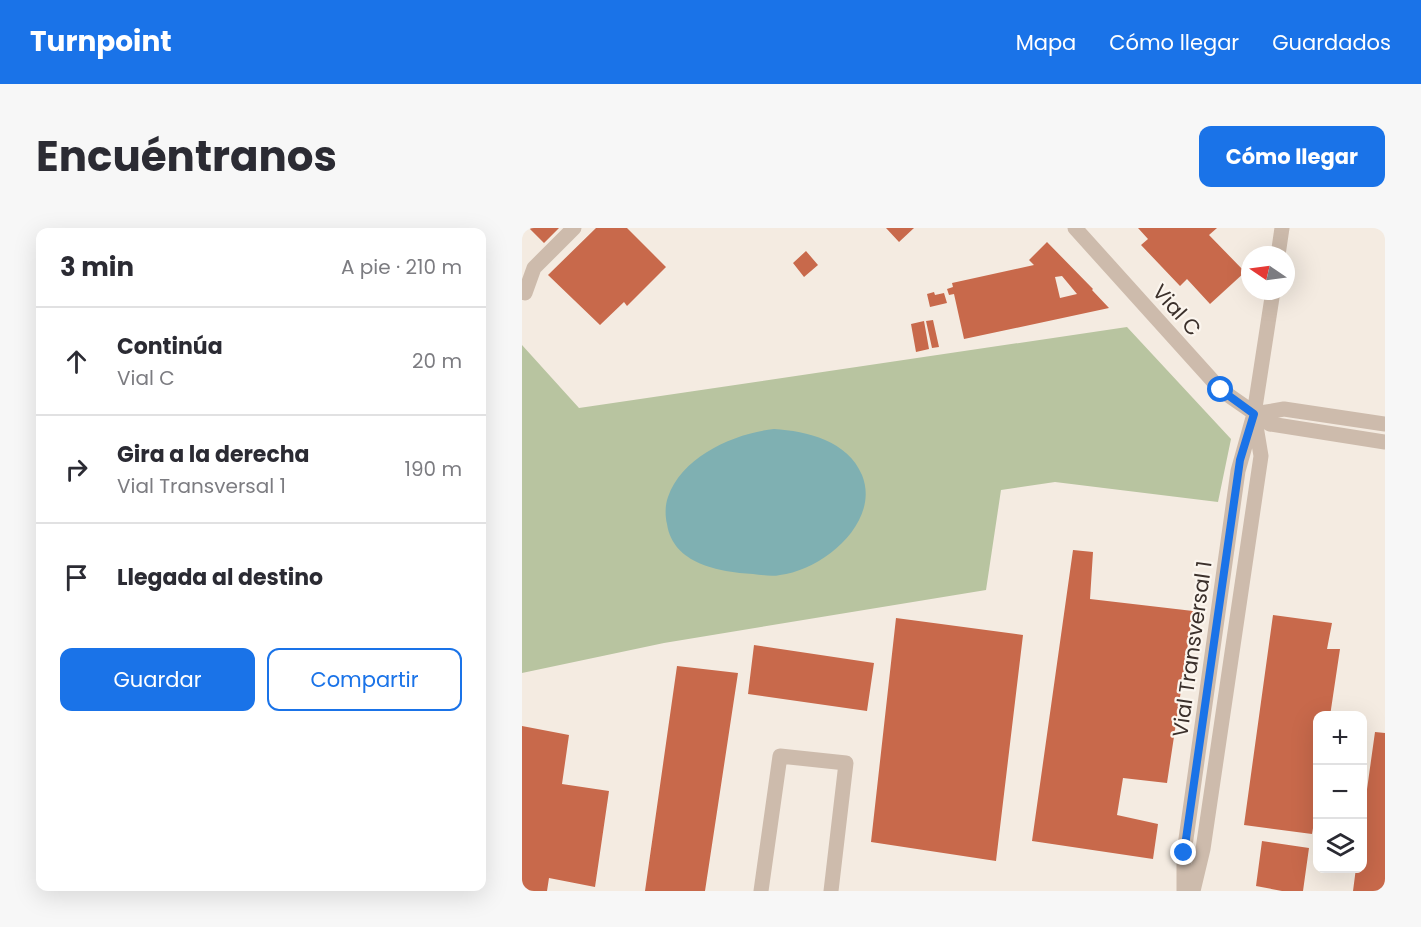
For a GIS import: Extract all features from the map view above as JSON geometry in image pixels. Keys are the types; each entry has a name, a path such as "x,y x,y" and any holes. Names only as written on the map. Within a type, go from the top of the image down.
{"street":[{"path":"525,293 534,268 574,228"},
{"name":"Vial C","path":"1075,228 1221,390 1254,414 1270,424 1385,442"},
{"path":"1279,246 1282,228"},
{"name":"Vial Transversal 1","path":"1184,891 1184,853 1238,471 1254,414 1272,300"},
{"path":"1254,414 1284,409 1385,424"},
{"name":"Vial Transversal 1","path":"1193,891 1203,849 1261,456 1254,414"},
{"path":"760,891 780,756 846,763 831,891"}],"green space":[{"path":"1127,327 1231,439 1218,502 1055,482 1001,490 986,590 664,643 522,673 522,345 579,408"}],"water":[{"path":"774,429 813,435 837,446 856,463 862,475 866,493 863,510 856,526 830,554 814,564 777,576 726,571 712,568 688,557 671,538 666,521 667,500 675,482 697,459 712,449 727,441"}],"building":[{"path":"529,228 559,228 544,243"},
{"path":"596,228 627,228 666,267 627,306 624,302 600,325 548,275"},
{"path":"886,228 914,228 899,242"},
{"path":"1138,228 1217,228 1209,235 1241,268 1241,276 1210,304 1187,279 1180,286 1141,245 1148,239"},
{"path":"1047,242 1109,308 964,339 954,294 949,295 947,289 953,287 952,283 1034,265 1029,260","holes":["1062,276 1077,294 1060,298 1055,277"]},
{"path":"806,251 818,265 804,277 793,263"},
{"path":"934,292 935,295 944,293 947,303 930,307 927,294"},
{"path":"933,320 939,347 932,348 926,321"},
{"path":"924,321 929,349 916,352 911,324"},
{"path":"1073,550 1093,552 1090,599 1193,611 1167,783 1123,778 1117,815 1158,824 1153,859 1032,841"},
{"path":"1273,615 1332,623 1327,649 1340,649 1331,711 1313,711 1312,834 1244,825"},
{"path":"896,618 1023,635 996,861 871,842"},
{"path":"754,645 874,663 867,711 748,694"},
{"path":"677,666 738,673 705,891 645,891"},
{"path":"522,726 569,735 562,784 609,791 595,887 549,878 547,891 522,891"},
{"path":"1375,732 1385,733 1385,891 1353,891 1355,873 1367,873 1367,789"},
{"path":"1262,841 1309,848 1303,891 1282,891 1256,886"}],"route":[{"path":"1184,853 1240,460 1254,414 1221,390"}]}
